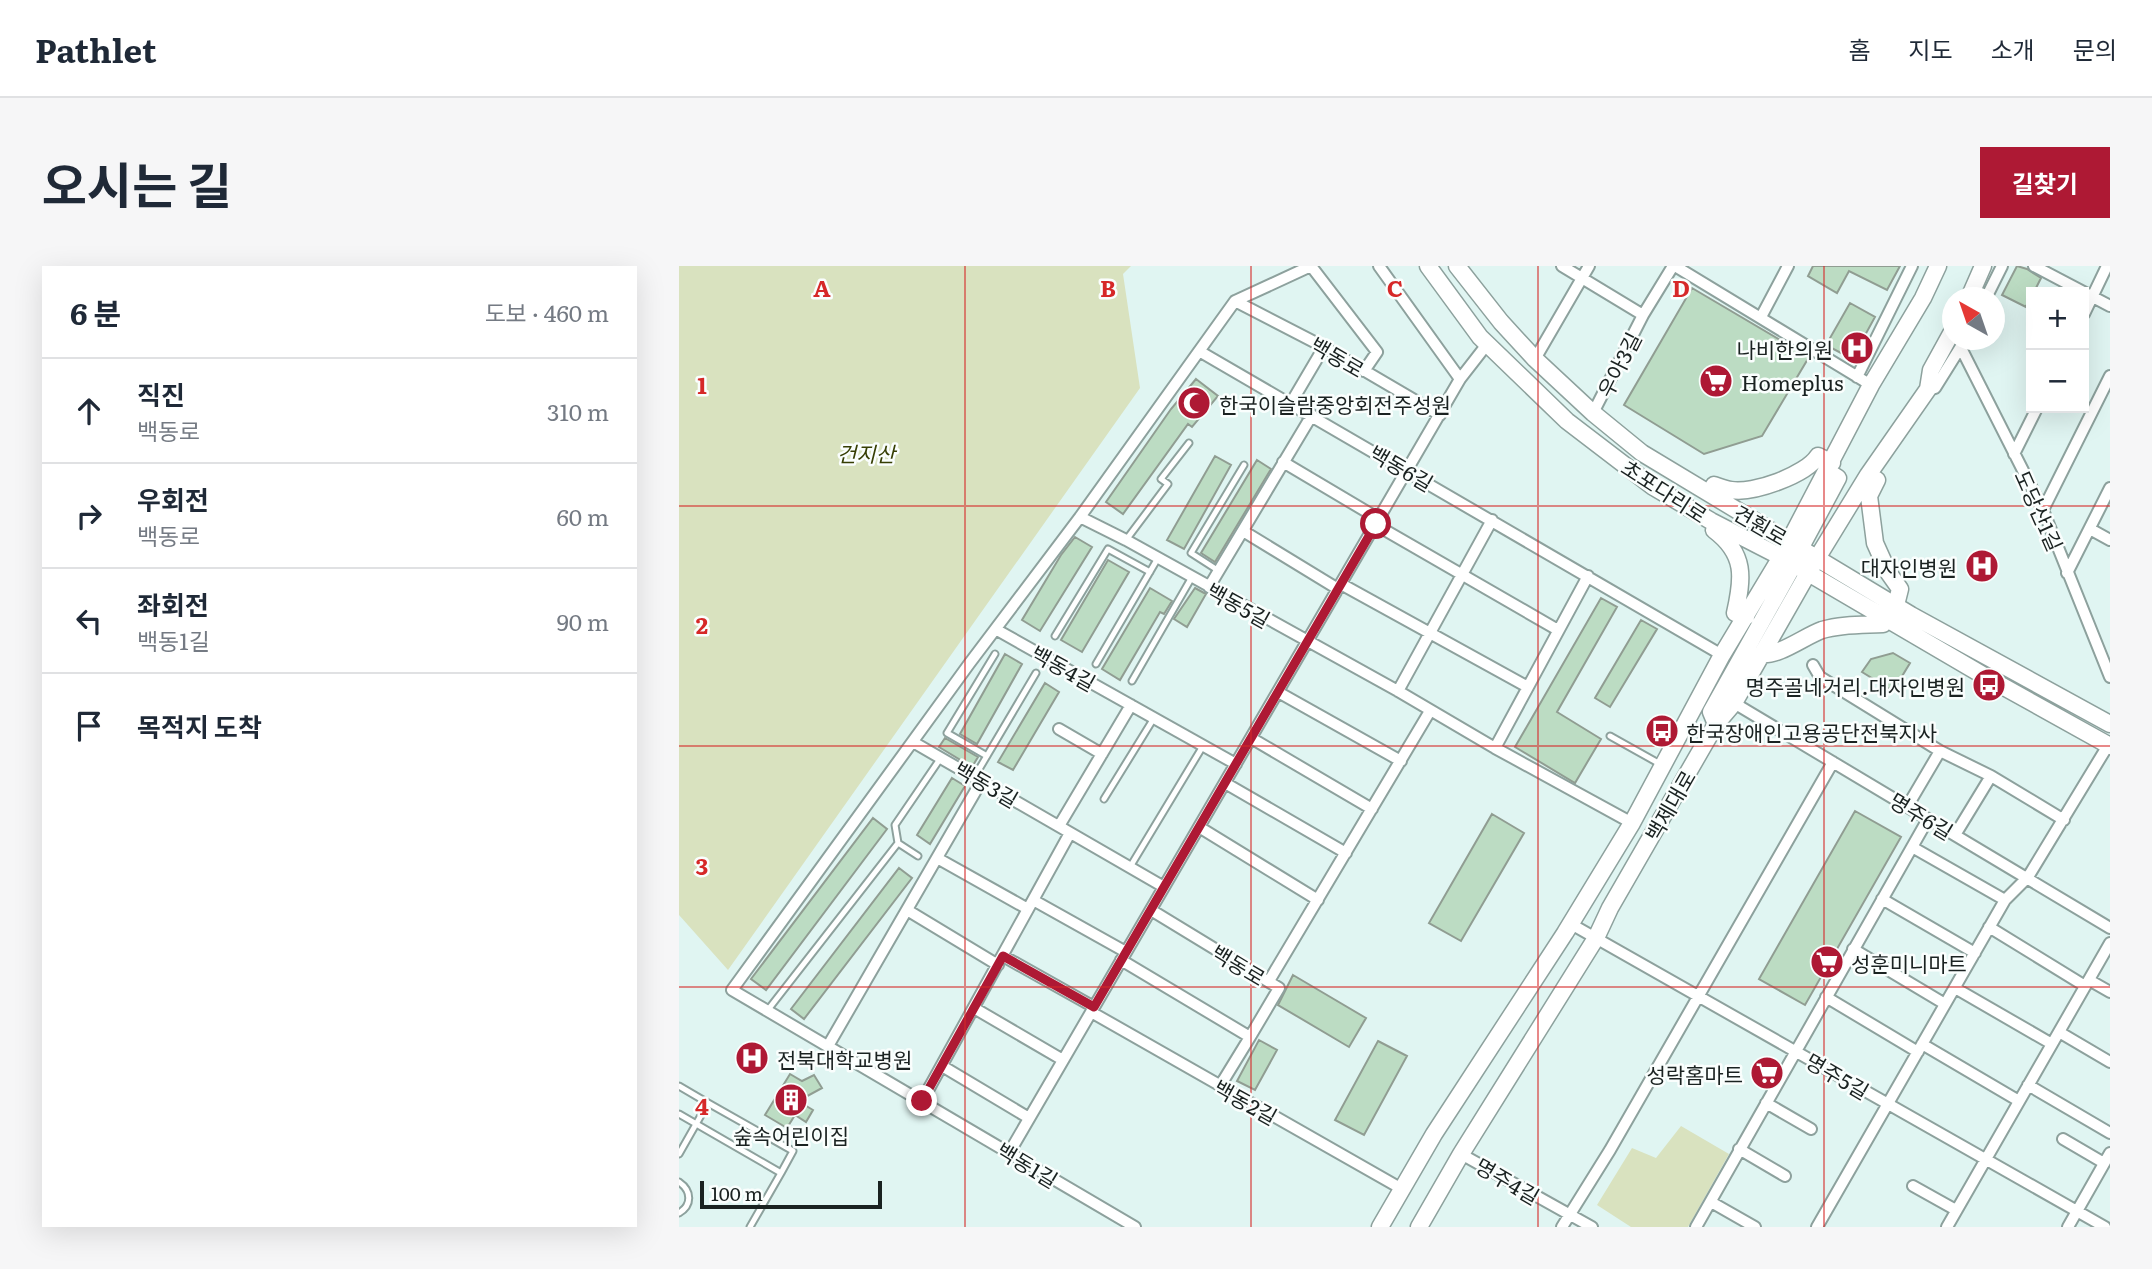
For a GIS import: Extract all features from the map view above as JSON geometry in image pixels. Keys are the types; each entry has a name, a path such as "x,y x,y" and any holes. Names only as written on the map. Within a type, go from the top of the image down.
{"street":[{"path":"913,742 1080,517 1235,301 1311,266 1377,352 1364,371"},
{"path":"1379,266 1460,379"},
{"name":"초포다리로","path":"1428,266 1480,337 1567,421 1652,486 1711,521 1795,565 1891,611 1986,677 2110,744"},
{"name":"우아3길","path":"1562,266 1643,315"},
{"path":"1535,359 1589,266"},
{"path":"1674,266 1864,381"},
{"name":"우아3길","path":"1593,413 1643,315 1674,266"},
{"path":"1761,317 1788,266"},
{"name":"백제대로","path":"1419,1227 1461,1154 1596,938 1610,908 1716,724 1734,703 1761,654 1795,565 1796,544 1809,500 1829,467 1912,266"},
{"name":"백제대로","path":"1864,381 1923,298 1938,266"},
{"path":"1974,287 1983,266"},
{"path":"1992,287 2002,266"},
{"path":"2034,266 2110,306"},
{"path":"2089,303 2107,266"},
{"name":"견훤로","path":"1463,269 1535,359 1593,413 1642,453 1796,544 1891,611 2110,724"},
{"name":"백동로","path":"1235,301 1324,347 1440,415"},
{"path":"1009,1153 1460,379 1488,343"},
{"path":"1291,403 1324,347"},
{"name":"백제대로","path":"1380,1227 1434,1134 1571,924 1632,822 1722,654 1746,617 1795,565 1818,558 1868,475 1928,389 1931,370 1942,349"},
{"name":"백제대로","path":"1928,389 1935,388 1959,350"},
{"name":"도당산1길","path":"1966,350 2043,510 2067,573 2105,651 2110,677"},
{"name":"백동6길","path":"1199,351 1722,654"},
{"path":"2043,510 2110,376"},
{"path":"2014,454 2034,413"},
{"path":"1209,587 1312,415"},
{"path":"1710,494 1714,485 1733,491 1772,485 1813,464 1818,456 1829,467"},
{"path":"1283,462 1462,575 1558,630"},
{"path":"1761,654 1770,656 1802,638 1824,630 1850,625 1883,624 1891,611 1900,589 1888,572 1875,542 1869,496 1877,480 1868,475"},
{"path":"2067,573 2110,488"},
{"name":"백동5길","path":"1080,517 1126,540 1632,822"},
{"path":"1398,691 1492,520"},
{"path":"1711,521 1709,526 1728,540 1738,561 1742,583 1735,612 1746,617"},
{"path":"2090,528 2110,540"},
{"path":"1243,531 1340,587 1528,687"},
{"path":"1716,724 1711,712 1795,565 1796,544"},
{"path":"1495,748 1588,576"},
{"name":"백동4길","path":"997,629 1236,764"},
{"path":"1813,666 1820,677 1940,751 1991,776 2064,820"},
{"path":"1278,692 1401,761"},
{"name":"명주6길","path":"1734,703 2110,928"},
{"path":"1059,826 1131,705"},
{"path":"1269,981 1430,711"},
{"path":"1059,729 1102,754"},
{"path":"1251,738 1372,809"},
{"name":"백동3길","path":"913,742 1164,887"},
{"name":"백동1길","path":"913,742 732,990 1009,1153 1115,1222 1135,1227"},
{"path":"1817,1227 2005,900 2028,877 2110,744"},
{"path":"1907,807 1940,751"},
{"path":"1562,1227 1833,762"},
{"path":"1955,835 1991,776"},
{"path":"828,1046 937,858 978,778"},
{"path":"1225,783 1346,853"},
{"path":"1696,1227 1928,819"},
{"path":"1199,827 1318,900"},
{"path":"922,1101 1070,833"},
{"path":"1912,847 2005,900"},
{"path":"937,858 1031,904 1124,956 1250,1037"},
{"path":"1882,899 1975,953"},
{"path":"907,910 1093,1009"},
{"name":"백동로","path":"1151,910 1279,988 1220,1086"},
{"name":"명주5길","path":"1571,924 2105,1227"},
{"path":"1989,927 2087,983 2110,992"},
{"path":"1947,1227 2110,943"},
{"path":"1853,949 1945,1004"},
{"path":"1955,988 2052,1044"},
{"path":"1826,997 2019,1101"},
{"path":"974,1008 1063,1060"},
{"name":"백동2길","path":"1093,1009 1220,1086 1402,1189"},
{"path":"2059,1032 2110,1062"},
{"path":"941,1066 1029,1118"},
{"path":"2028,1085 2110,1133"},
{"path":"1766,1103 1811,1129"},
{"path":"2063,1139 2107,1158 2068,1227"},
{"path":"1739,1149 1785,1176"},
{"name":"명주4길","path":"1461,1154 1592,1227"},
{"path":"1913,1186 1957,1210"},
{"path":"1711,1202 1755,1227"}],"lane":[{"path":"1126,540 1168,484 1161,479 1189,443"},
{"path":"1219,570 1191,553 1244,465"},
{"path":"1055,636 1108,550 1150,572"},
{"path":"1096,664 1158,558"},
{"path":"1132,681 1192,577"},
{"path":"987,756 947,733 995,654"},
{"path":"978,778 987,756 1037,673"},
{"path":"1104,799 1154,718"},
{"path":"1610,736 1662,766"},
{"path":"1130,867 1203,746"},
{"path":"767,1011 898,843 895,825 941,757"},
{"path":"898,843 918,856"},
{"path":"679,1086 793,1151 750,1227"},
{"path":"679,1154 708,1103"},
{"path":"679,1114 781,1173"},
{"path":"679,1182 684,1185 689,1196 686,1207 679,1213"}],"green space":[{"name":"건지산","path":"679,266 1131,266 1123,274 1140,388 728,970 679,915"},
{"path":"1681,1126 1729,1154 1688,1227 1631,1227 1597,1205 1632,1148 1656,1158"}],"building":[{"path":"1813,266 1900,266 1887,290 1849,271 1837,293 1808,276"},
{"path":"2017,266 2041,278 2036,287 2026,287 2026,307 2005,296 2005,289"},
{"name":"Homeplus","path":"1692,288 1809,357 1762,436 1704,454 1624,405"},
{"path":"1850,303 1875,317 1852,359 1826,345"},
{"path":"1196,379 1218,396 1192,427 1188,424 1123,514 1106,502 1171,409"},
{"path":"1215,456 1231,465 1184,549 1167,540"},
{"path":"1257,460 1271,469 1215,562 1201,553"},
{"path":"1075,537 1092,547 1040,631 1022,620 1061,555"},
{"path":"1108,560 1129,572 1082,652 1061,640"},
{"path":"1150,588 1172,601 1164,614 1160,612 1120,680 1102,669"},
{"path":"1195,588 1206,594 1187,627 1174,619"},
{"path":"1601,598 1617,607 1557,712 1601,739 1575,783 1515,747"},
{"path":"1641,620 1657,629 1610,707 1595,698"},
{"path":"1893,653 1910,663 1893,691 1862,672 1871,659"},
{"path":"1005,654 1022,664 977,744 960,734"},
{"path":"1045,683 1059,692 1013,770 998,762"},
{"path":"945,738 978,757 972,767 939,747"},
{"path":"952,778 965,786 930,844 917,835"},
{"path":"1855,811 1901,837 1805,1005 1759,979"},
{"path":"1492,814 1524,833 1461,941 1429,923"},
{"path":"873,818 887,829 766,990 751,979"},
{"path":"899,868 912,878 804,1019 791,1009"},
{"path":"1293,975 1366,1018 1349,1047 1278,1005"},
{"path":"1259,1040 1277,1050 1255,1090 1237,1081"},
{"path":"1378,1041 1407,1056 1364,1135 1335,1120"},
{"name":"숲속어린이집","path":"790,1074 802,1081 814,1075 822,1088 798,1101 813,1110 806,1122 795,1115 787,1128 765,1115"}],"place":[{"name":"나비한의원","path":"1857,348"},
{"name":"Homeplus","path":"1716,381"},
{"name":"한국이슬람중앙회전주성원","path":"1194,403"},
{"name":"대자인병원","path":"1982,566"},
{"name":"명주골네거리.대자인병원","path":"1989,685"},
{"name":"한국장애인고용공단전북지사","path":"1662,731"},
{"name":"성훈미니마트","path":"1827,962"},
{"name":"전북대학교병원","path":"752,1058"},
{"name":"성락홈마트","path":"1767,1073"},
{"name":"숲속어린이집","path":"791,1100"}],"route":[{"path":"922,1101 1003,956 1094,1007 1376,524"}]}
